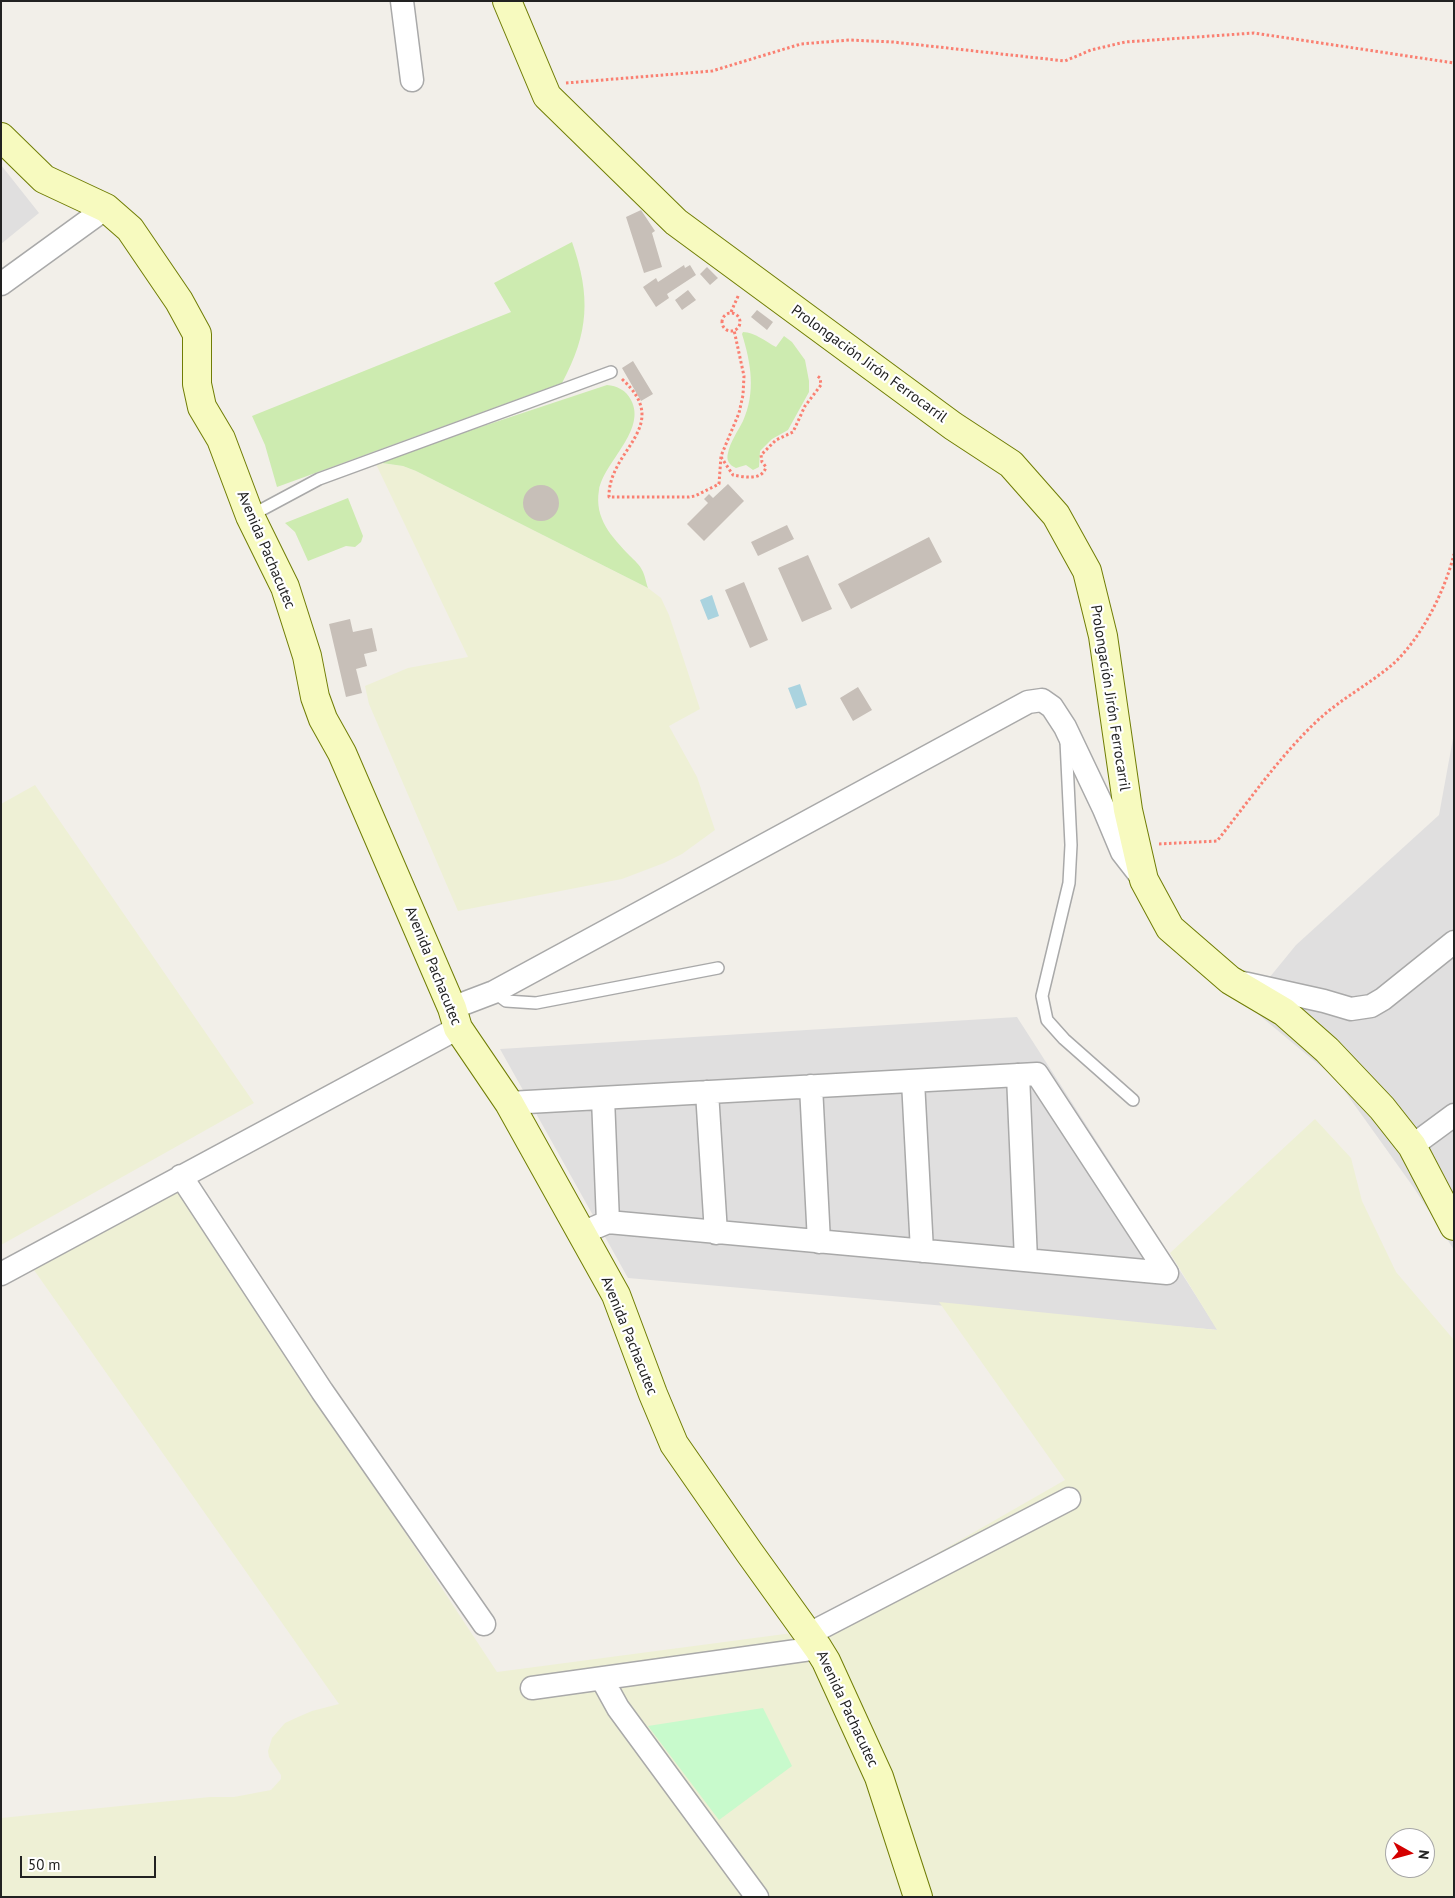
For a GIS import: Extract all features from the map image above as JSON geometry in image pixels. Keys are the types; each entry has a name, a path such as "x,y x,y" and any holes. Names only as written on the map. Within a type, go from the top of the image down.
{"main road":[{"name":"Prolongación Jirón Ferrocarril","path":"507,1 547,96 676,222 953,426 1011,464 1056,515 1088,570 1103,636 1128,810 1144,880 1170,928 1230,980 1284,1012 1327,1050 1382,1108 1412,1146 1454,1226"},
{"name":"Avenida Pachacutec","path":"1,137 44,179 106,208 130,229 179,302 197,334 197,384 202,407 220,439 250,516 285,586 307,656 315,697 323,719 350,771 455,1018 509,1103 616,1295 674,1444 814,1641 879,1777 918,1897"}],"street":[{"path":"402,1 412,80"},
{"path":"1,284 106,208"},
{"path":"1,1274 181,1176 455,1018 494,992 1028,702 1042,700 1052,707 1065,727 1122,852 1144,880"},
{"path":"1230,980 1351,1009 1371,1006 1383,999 1454,942"},
{"path":"509,1103 1036,1074 1167,1273 608,1222 582,1233"},
{"path":"1018,1075 1026,1260"},
{"path":"913,1081 922,1251"},
{"path":"811,1086 819,1242"},
{"path":"707,1092 716,1232"},
{"path":"603,1098 608,1222"},
{"path":"1412,1146 1454,1115"},
{"path":"181,1176 322,1391 484,1624"},
{"path":"532,1688 602,1679 814,1641 1069,1499"},
{"path":"602,1679 618,1708 757,1897"}],"lane":[{"path":"250,516 319,479 611,372"},
{"path":"1065,727 1071,845 1069,883 1042,996 1047,1020 1064,1039 1133,1100"},
{"path":"494,992 506,1001 536,1003 718,968"}],"path":[{"path":"542,85 712,71 801,44 849,40 893,42 1065,61 1091,50 1125,42 1254,33 1454,63"},
{"path":"731,312 739,317 739,326 734,330 726,330 723,326 723,317 731,312"},
{"path":"611,372 617,374 630,387 643,411 638,434 616,467 609,488 609,497 695,496 719,484 721,456 739,413 743,395 744,376 734,330"},
{"path":"721,456 733,475 746,477 763,473 766,467 761,458 762,452 776,440 789,436 793,432 805,406 821,385 820,378 816,375"},
{"path":"1156,836 1157,844 1217,842 1283,759 1317,722 1393,664 1411,643 1427,619 1440,593 1454,554"}],"shaded area":[{"path":"1,165 39,213 1,244"},
{"path":"1454,733 1454,1250 1414,1188 1336,1079 1247,1005 1296,945 1439,815"},
{"path":"1017,1017 1218,1330 628,1278 500,1049"}],"green space":[{"path":"572,242 582,280 584,314 578,347 562,383 277,487 265,445 252,416 511,312 494,283"},
{"path":"743,332 756,335 776,347 784,336 792,342 805,360 809,381 809,392 788,430 772,439 760,451 759,467 753,470 746,465 736,468 730,464 727,458 730,445 743,421 750,399 750,367"},
{"path":"607,385 624,391 631,400 634,411 633,423 629,434 602,479 598,500 599,510 611,534 641,568 648,588 416,471 403,466 375,462"},
{"path":"375,462 403,466 416,471 648,588 661,598 669,615 700,709 669,726 697,777 715,830 682,854 622,879 458,911 369,704 365,686 408,668 468,657"},
{"path":"348,498 363,536 361,542 355,547 346,546 308,561 295,532 285,523"},
{"path":"35,785 254,1103 1,1245 1,804"},
{"path":"1315,1119 1351,1158 1362,1201 1396,1272 1454,1340 1454,1897 1,1897 1,1818 210,1797 234,1797 271,1790 281,1779 281,1775 269,1757 268,1751 272,1738 285,1723 312,1711 339,1704 34,1270 180,1191 497,1672 800,1632 1065,1480 939,1302 1217,1330 1170,1253"},
{"path":"763,1708 792,1766 719,1820 648,1726"}],"water":[{"path":"712,595 719,616 708,620 700,600"},
{"path":"800,684 807,705 796,709 788,688"}],"building":[{"path":"641,210 655,231 652,233 662,267 644,273 626,217"},
{"path":"684,265 685,268 690,265 696,275 667,294 669,298 656,307 643,287 656,278 658,282"},
{"path":"707,267 718,278 710,285 700,274"},
{"path":"688,290 696,300 682,310 675,300"},
{"path":"757,310 773,322 767,330 751,317"},
{"path":"633,361 653,394 641,401 622,368"},
{"path":"728,484 744,501 704,541 687,524 708,503 704,499 709,494 713,498"},
{"path":"541,485 548,486 554,490 558,496 558,510 554,516 548,520 541,521 534,520 528,516 524,510 523,503 524,496 528,490 534,486"},
{"path":"787,525 794,539 758,556 751,542"},
{"path":"929,537 942,562 851,609 838,584"},
{"path":"808,555 832,609 802,622 778,568"},
{"path":"744,582 768,640 750,648 725,590"},
{"path":"350,619 353,632 372,628 377,651 364,654 367,666 356,669 362,693 346,697 329,624"},
{"path":"858,687 872,710 853,721 840,698"}]}
